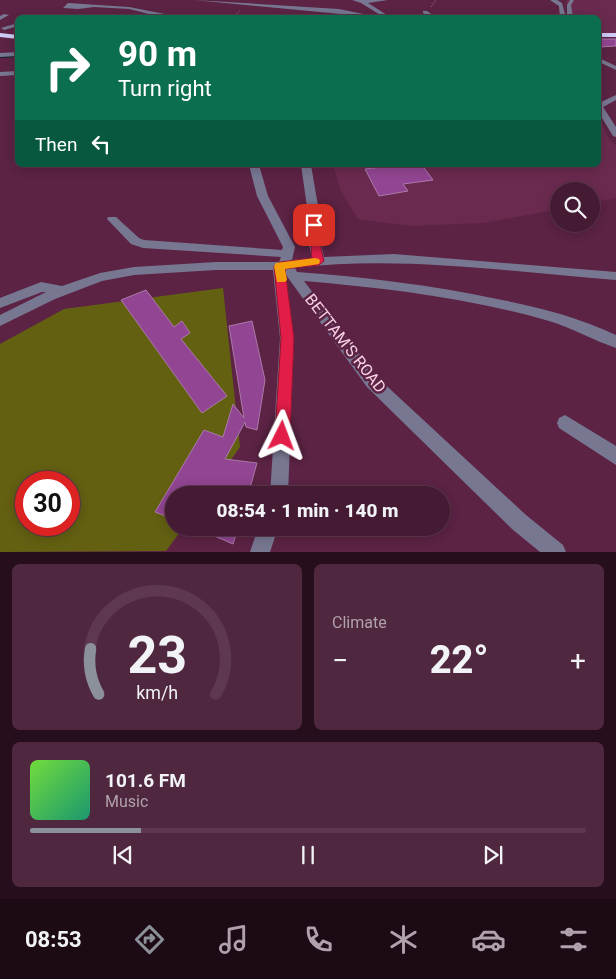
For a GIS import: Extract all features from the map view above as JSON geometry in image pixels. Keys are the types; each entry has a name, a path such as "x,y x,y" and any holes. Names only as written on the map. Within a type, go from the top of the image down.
{"highway":[{"path":"0,35 15,37"},
{"path":"601,35 616,35"}],"street":[{"path":"116,0 172,15"},
{"path":"196,0 339,11 363,15"},
{"path":"354,0 363,2 386,0"},
{"path":"481,0 496,0"},
{"path":"552,0 558,1 561,5 563,15"},
{"path":"558,0 572,0"},
{"path":"570,15 569,4 572,0"},
{"path":"363,2 383,15"},
{"path":"96,4 168,15"},
{"path":"425,12 430,15"},
{"path":"0,35 4,32 2,28 15,25"},
{"path":"0,55 15,54"},
{"path":"601,61 616,68"},
{"path":"0,74 15,73"},
{"path":"604,101 616,97"},
{"path":"601,109 616,134"},
{"name":"BETTAM'S ROAD","path":"254,167 257,183 289,247 284,261 372,382 519,522 556,552"},
{"path":"306,167 317,235 315,244 319,261"},
{"path":"112,219 135,241 143,244 284,261"},
{"path":"0,321 64,291 100,277 134,272 284,261 394,258 616,276"},
{"path":"279,486 287,338 284,261"},
{"path":"295,276 386,285 468,297 567,320 596,331 616,342"},
{"path":"0,304 41,288 64,291"},
{"path":"565,423 616,456"},
{"path":"260,552 265,536"}],"shaded area":[{"path":"566,0 616,0 616,33 601,33 601,15 569,15"},
{"path":"601,121 608,137 616,146 616,198 600,201 600,182 550,182 550,211 483,223 410,226 358,219 341,192 334,167 601,167"},
{"path":"223,288 240,447 212,486 165,486 165,536 177,536 166,551 0,552 0,344 64,309"}],"building":[{"path":"601,39 616,39 616,46 601,47"},
{"path":"423,167 433,180 403,184 408,191 379,196 365,169"},
{"path":"146,290 174,327 182,321 190,333 181,339 227,396 202,413 121,300"},
{"path":"252,321 265,380 257,430 246,427 245,422 225,459 257,463 251,486 171,486 204,430 223,437 233,404 244,418 229,326"},
{"path":"165,495 165,516 155,512"},
{"path":"214,536 236,536 233,544"}],"waterway":[{"path":"0,57 15,56"}],"slow traffic":[{"path":"281,280 280,266 315,261"}],"route":[{"path":"282,436 287,338 280,266 319,261 315,244 317,235 314,225"}]}
